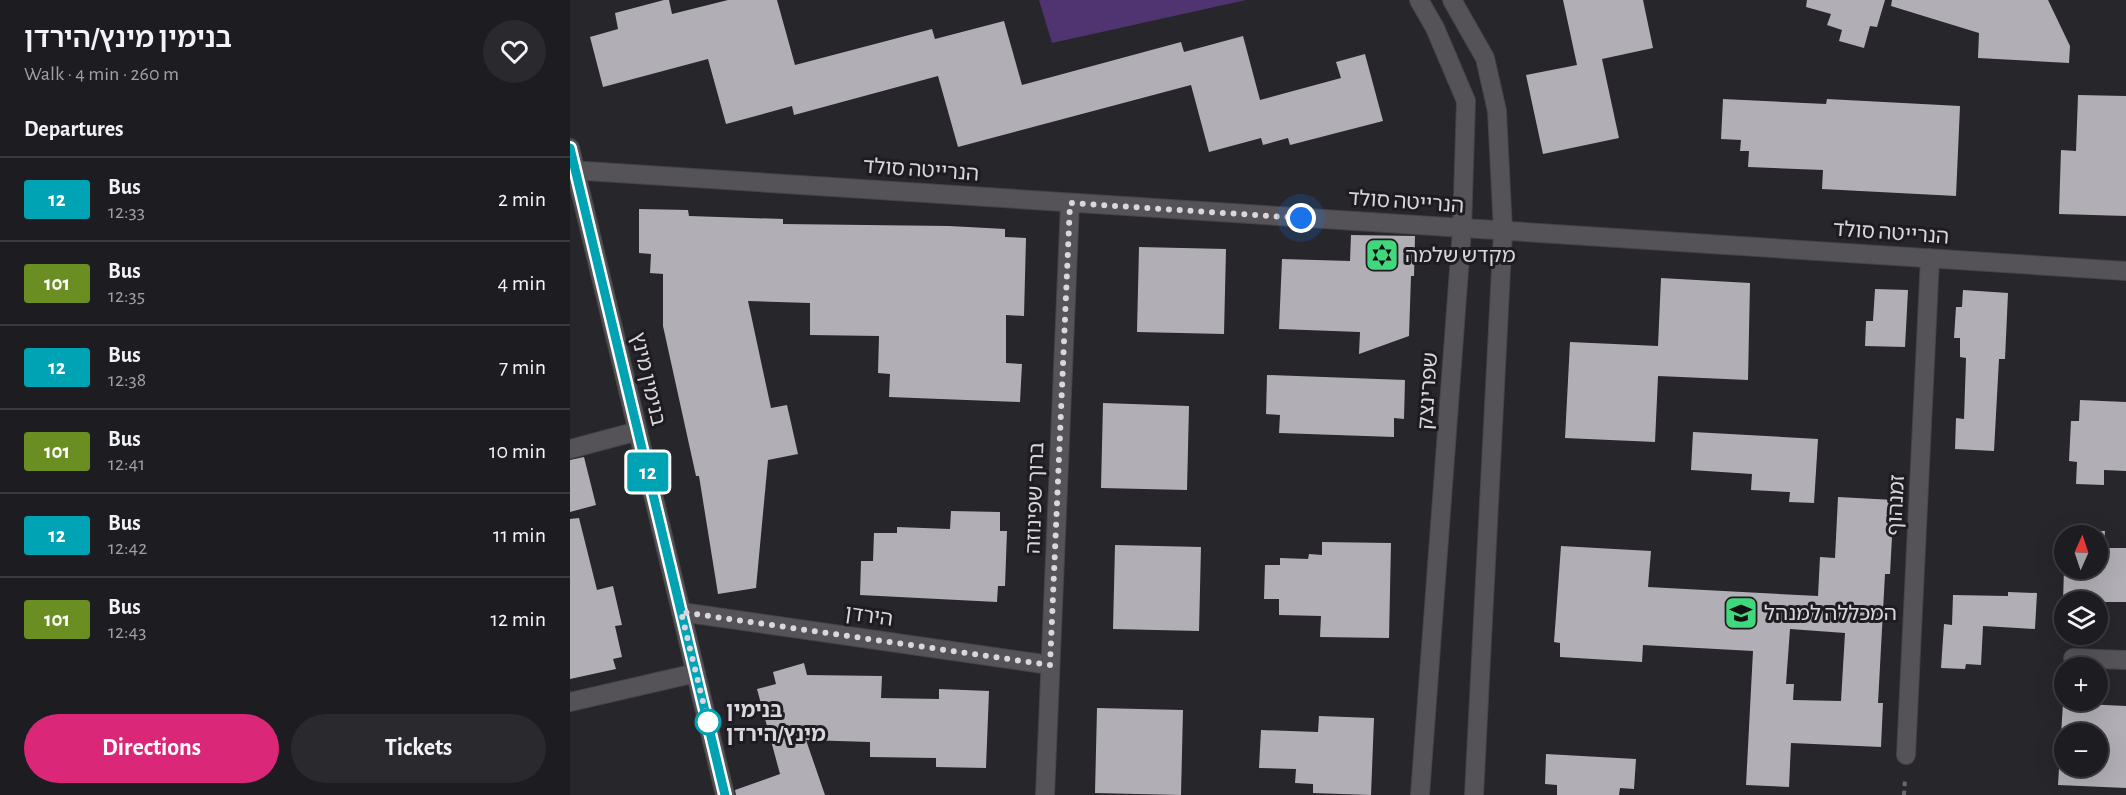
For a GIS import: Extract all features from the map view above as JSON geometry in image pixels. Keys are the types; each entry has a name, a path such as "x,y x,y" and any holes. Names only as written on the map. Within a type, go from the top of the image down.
{"street":[{"name":"שפרינצק","path":"1419,0 1435,28 1466,101 1462,229 1420,795"},
{"path":"1452,0 1485,58 1497,111 1503,231 1474,795"},
{"name":"בנימין מינץ","path":"570,148 573,170 725,795"},
{"name":"הנרייטה סולד","path":"573,170 2126,271"},
{"name":"ברוך שפינוזה","path":"1045,795 1070,203"},
{"name":"זמנהוף","path":"1906,755 1930,258"},
{"path":"570,449 638,431"},
{"name":"הירדן","path":"681,612 1050,665"},
{"path":"2108,659 2126,660"},
{"path":"570,702 696,673"}],"shaded area":[{"path":"1039,0 1246,0 1052,43"}],"building":[{"path":"669,0 672,14 728,0 777,0 795,65 932,29 935,39 1004,21 1022,85 1181,42 1184,52 1243,36 1260,100 1341,78 1336,62 1365,54 1383,121 1290,145 1288,138 1263,145 1261,138 1209,152 1191,85 958,147 938,76 794,115 792,106 726,124 708,59 603,87 590,37 618,29 615,13"},
{"path":"1563,0 1643,0 1653,48 1602,59 1619,138 1543,154 1526,75 1577,65"},
{"path":"1807,0 1885,0 1877,27 1870,26 1864,48 1839,41 1842,30 1827,25 1831,14 1806,7"},
{"path":"1892,0 2048,0 2070,46 2069,63 1978,58 1979,33 1891,6"},
{"path":"2078,95 2126,96 2126,216 2059,214 2061,150 2076,151"},
{"path":"1723,99 1826,104 1827,99 1960,106 1956,196 1822,189 1823,170 1748,167 1749,151 1740,151 1741,140 1721,139"},
{"path":"639,209 688,210 689,216 783,219 783,224 1005,229 1005,237 1026,238 1024,316 1006,315 1006,363 1022,364 1020,402 889,397 890,374 878,373 879,336 810,335 810,303 748,301 771,408 787,405 798,454 768,460 756,588 718,594 699,476 696,476 663,326 663,274 650,273 651,254 639,253"},
{"path":"1351,235 1415,236 1409,336 1359,354 1360,332 1279,329 1282,259 1350,261"},
{"path":"1139,247 1226,249 1224,334 1137,332"},
{"path":"1661,278 1750,283 1748,380 1658,376 1655,442 1565,438 1570,342 1658,346"},
{"path":"1875,289 1908,290 1905,347 1865,346 1866,321 1873,321"},
{"path":"1963,290 2008,293 2005,359 1999,359 1994,451 1955,449 1956,418 1964,419 1966,358 1960,357 1960,338 1954,338 1956,307 1962,307"},
{"path":"1267,375 1405,380 1404,419 1394,418 1394,437 1279,433 1280,415 1266,414"},
{"path":"2080,400 2126,402 2126,471 2104,470 2104,485 2076,484 2077,462 2069,461 2071,421 2079,421"},
{"path":"1103,403 1189,406 1187,490 1101,488"},
{"path":"1693,432 1818,439 1814,503 1789,502 1790,492 1751,490 1752,474 1691,470"},
{"path":"584,457 596,505 570,512 570,460"},
{"path":"1838,497 1894,500 1890,574 1885,574 1878,703 1883,703 1881,747 1791,743 1789,787 1746,785 1753,651 1643,645 1642,662 1560,657 1560,643 1554,642 1561,546 1651,551 1648,587 1818,596 1820,557 1835,558","holes":["1790,629 1845,633 1841,701 1793,700 1794,684 1786,684"]},
{"path":"951,511 1000,512 1000,531 1007,531 1005,586 998,586 997,602 860,595 861,561 873,561 874,533 897,533 897,527 950,529"},
{"path":"579,518 597,590 613,586 622,625 615,626 622,657 613,659 616,669 570,679 570,519"},
{"path":"1322,542 1391,543 1389,638 1320,637 1321,616 1279,615 1279,599 1264,599 1265,565 1280,565 1280,558 1308,559 1309,554 1322,555"},
{"path":"1115,545 1201,547 1199,631 1113,629"},
{"path":"2108,548 2126,548 2126,602 2108,602 2108,591 2063,591 2064,579 2108,579"},
{"path":"2008,592 2037,593 2035,629 1983,626 1981,665 1966,664 1965,669 1941,668 1944,624 1952,625 1953,595 2008,596"},
{"path":"804,663 807,675 882,676 881,698 939,699 939,689 989,691 986,768 936,767 936,758 870,757 870,742 806,740 825,795 736,795 735,790 780,774 757,689 776,684 773,672"},
{"path":"2108,705 2126,706 2126,788 2058,785 2058,777 2108,777 2108,723 2062,723 2063,711 2108,711"},
{"path":"1097,708 1183,710 1181,795 1095,793"},
{"path":"1319,716 1374,718 1371,795 1313,793 1313,784 1295,783 1296,769 1259,768 1261,730 1318,732"},
{"path":"1546,754 1636,759 1634,789 1620,788 1619,795 1557,795 1557,785 1545,784"}],"bus line":[{"name":"12","path":"570,148 725,795"}],"place":[{"name":"מקדש שלמה","path":"1382,255"},
{"name":"המכללה למנהל","path":"1741,613"},
{"name":"בנימין מינץ/הירדן","path":"708,722"}],"route":[{"path":"708,722 681,612 1050,665 1070,203 1301,218"}]}
